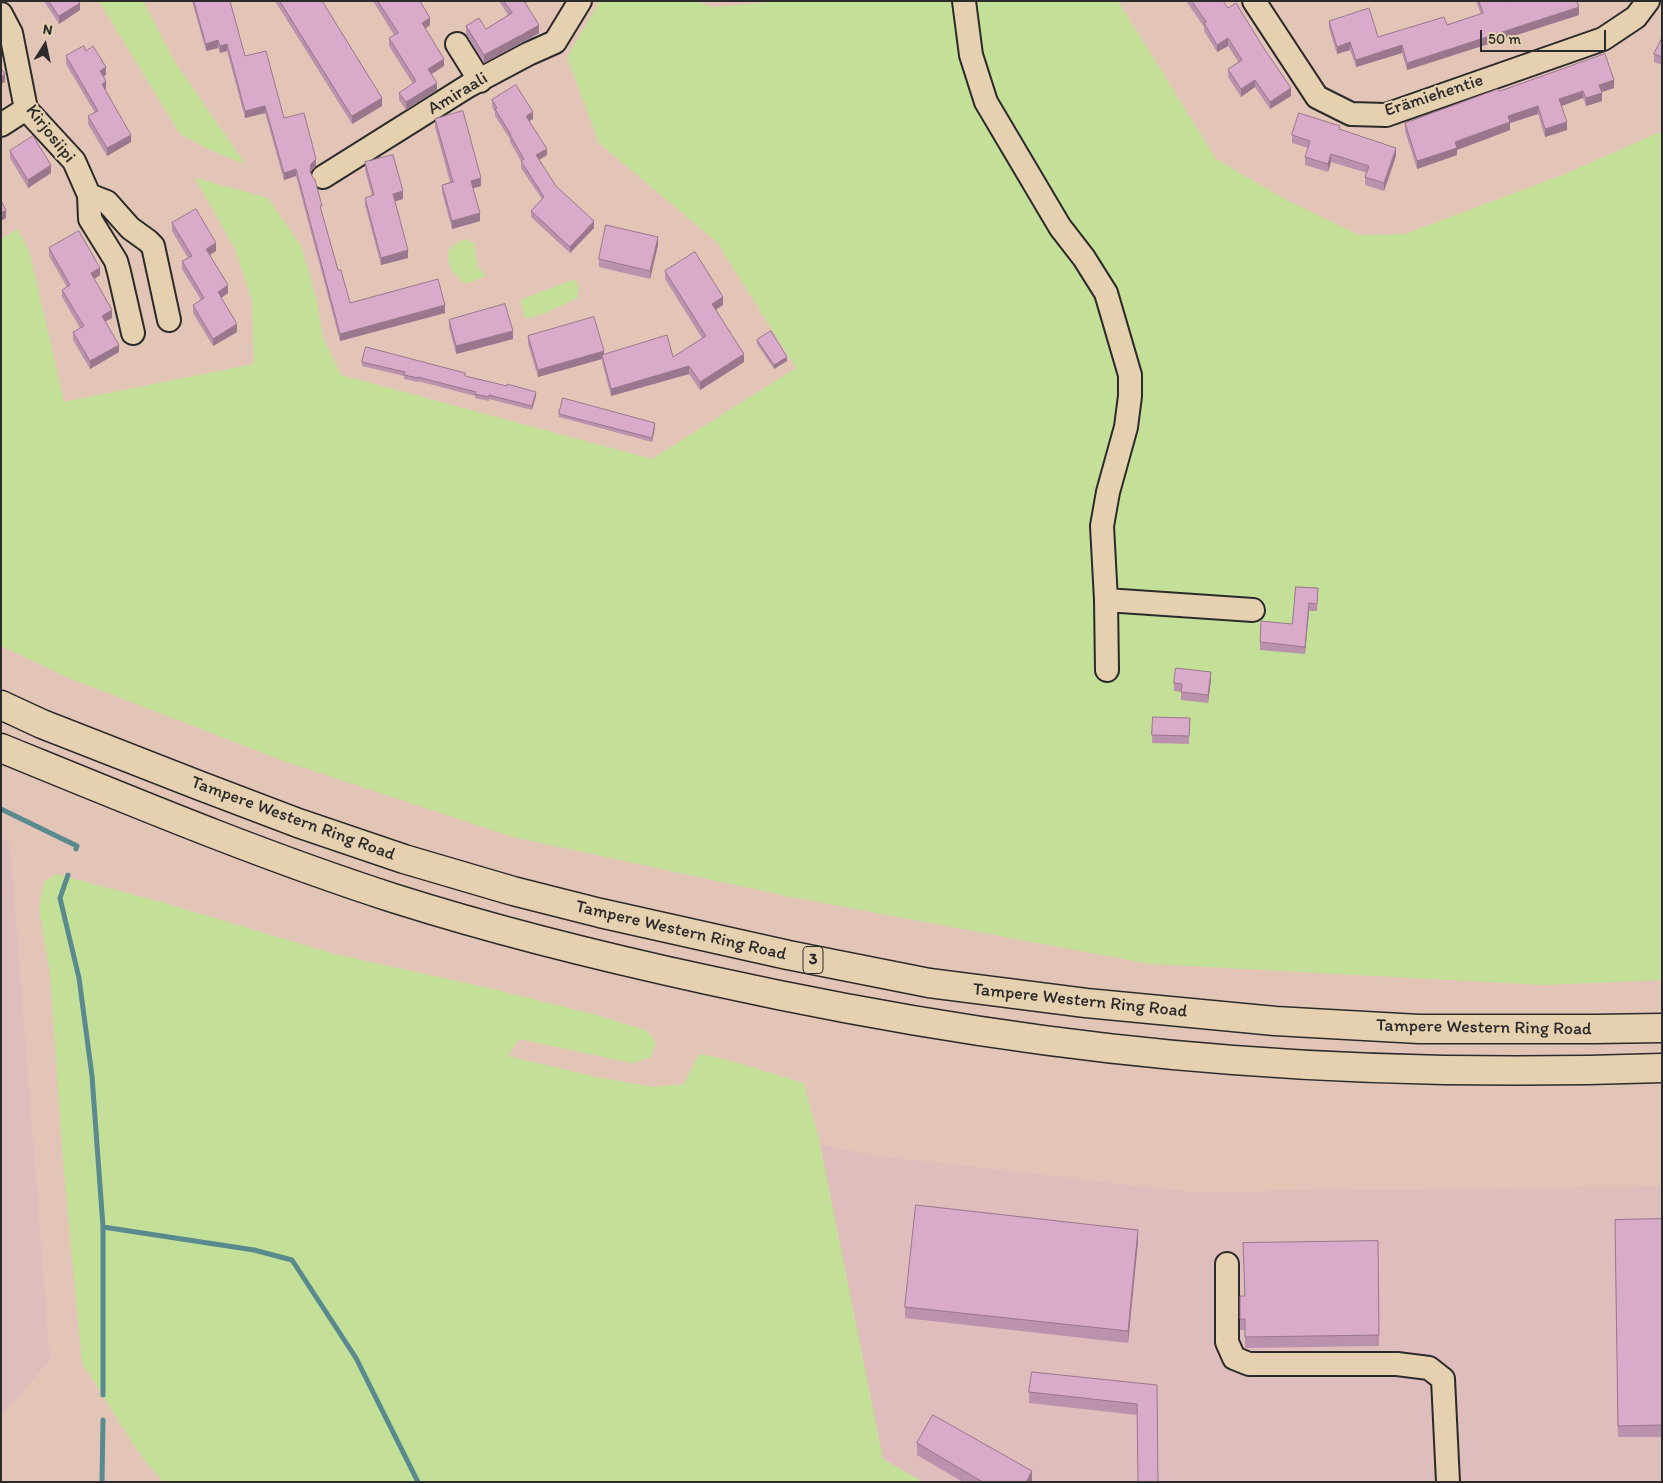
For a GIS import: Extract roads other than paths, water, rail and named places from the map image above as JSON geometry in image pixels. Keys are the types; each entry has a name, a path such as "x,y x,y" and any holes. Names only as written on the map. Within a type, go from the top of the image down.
{"highway":[{"name":"Tampere Western Ring Road","path":"1,705 42,724 198,786 298,823 404,858 513,891 600,913 807,959 949,985 1086,1003 1275,1021 1419,1029 1595,1030 1662,1028"},
{"name":"3","path":"1,748 180,822 278,859 394,898 500,930 602,957 780,996 917,1020 1061,1042 1232,1060 1400,1070 1592,1071 1662,1068"}],"street":[{"name":"Amiraali","path":"323,177 468,86 555,42 580,1"},
{"path":"964,1 971,55 986,102 1060,227 1084,258 1106,293 1130,375 1130,396 1126,427 1108,492 1102,526 1107,670"},
{"name":"Erämiehentie","path":"1254,1 1317,97 1352,114 1386,115 1602,39 1636,17 1648,1"},
{"name":"Kirjosiipi","path":"1,14 11,33 26,109 74,161 89,195"},
{"path":"457,44 480,81"},
{"path":"1,126 26,109"},
{"path":"133,333 116,261 90,219 89,195 106,202 130,228 152,246 169,320"},
{"path":"1106,600 1253,610"},
{"path":"1227,1264 1227,1342 1234,1358 1250,1364 1397,1364 1429,1368 1443,1379 1448,1482"}],"waterway":[{"path":"1,809 77,846 76,849"},
{"path":"68,875 60,898 79,978 92,1076 103,1227 103,1395"},
{"path":"103,1227 254,1250 292,1260 356,1358 418,1482"},
{"path":"102,1482 103,1420"}]}
